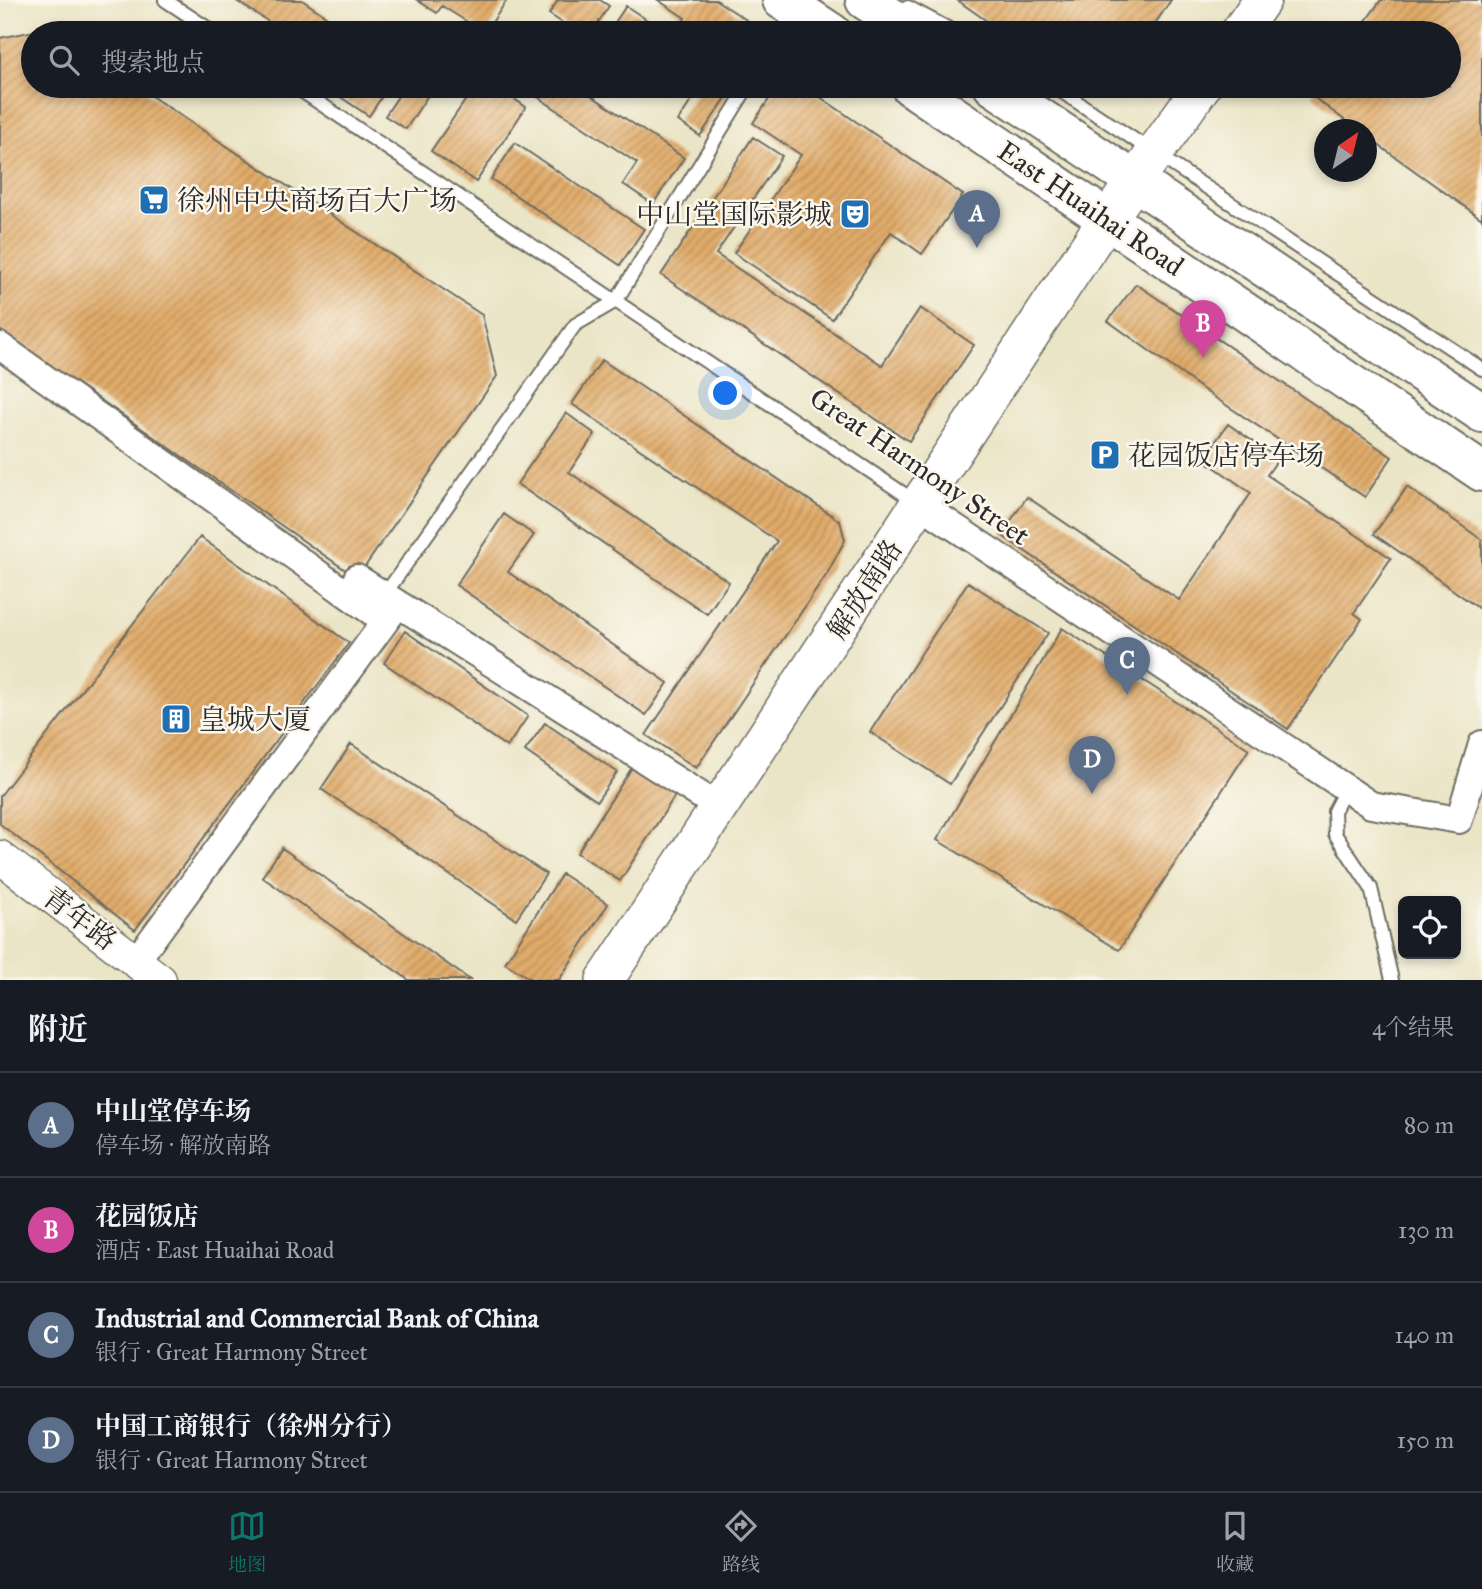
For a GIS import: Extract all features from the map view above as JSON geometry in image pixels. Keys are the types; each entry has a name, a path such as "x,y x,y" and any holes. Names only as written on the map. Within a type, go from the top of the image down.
{"main road":[{"path":"865,0 897,21"},
{"path":"1247,21 1262,0"},
{"name":"East Huaihai Road","path":"935,98 1130,188 1482,413"},
{"name":"East Huaihai Road","path":"1009,98 1130,188 1482,472"},
{"name":"解放南路","path":"605,980 1130,188 1194,98"}],"street":[{"path":"0,346 385,604 719,807"},
{"name":"Great Harmony Street","path":"920,504 1371,805 1459,820 1482,744"},
{"path":"357,578 385,604"},
{"path":"148,970 385,604"},
{"name":"青年路","path":"0,857 148,970"}],"lane":[{"path":"165,0 197,21"},
{"path":"896,0 935,21"},
{"name":"Great Harmony Street","path":"311,98 920,504"},
{"path":"385,604 575,326 616,301 741,98"},
{"path":"1062,98 1130,188 1482,369"},
{"path":"1346,788 1335,811 1335,834 1371,888 1392,980"}],"building":[{"path":"235,0 302,0 330,19 329,21 267,21"},
{"path":"417,0 507,0 493,21 466,21 442,6 437,13"},
{"path":"558,0 600,0 609,6 599,21 560,21 549,14"},
{"path":"658,0 716,0 748,21 683,21 685,18"},
{"path":"957,0 1171,0 1157,21 987,21"},
{"path":"1381,0 1482,0 1482,219 1377,144 1377,119 1343,119 1315,98 1461,98 1461,21 1366,21"},
{"path":"626,6 649,21 616,21"},
{"name":"徐州中央商场百大广场","path":"21,34 21,98 154,98 482,315 497,376 357,578 0,330 0,38"},
{"path":"342,98 381,98 369,116"},
{"path":"397,98 426,98 406,129 385,116"},
{"path":"467,98 513,98 526,107 476,182 431,151"},
{"path":"539,98 595,98 684,158 653,204 623,184 637,163"},
{"path":"693,98 726,98 700,136 678,121"},
{"name":"中山堂国际影城","path":"770,98 822,98 963,195 922,254 891,232 832,319 734,253 801,155 753,123"},
{"path":"753,137 782,156 716,254 882,365 920,308 974,345 909,441 661,275"},
{"path":"515,143 644,229 620,265 491,179"},
{"path":"1136,284 1392,457 1365,497 1211,395 1108,321"},
{"path":"602,360 840,521 845,540 827,574 696,768 646,735 777,541 572,404"},
{"path":"566,413 595,434 569,472 729,582 707,614 517,484"},
{"path":"1228,424 1278,459 1267,475 1391,558 1354,613 1362,619 1288,729 1001,535 1027,497 1179,600 1251,493 1203,459"},
{"path":"1407,487 1482,540 1480,609 1374,534"},
{"path":"504,514 534,535 508,572 668,683 646,715 456,585"},
{"name":"皇城大厦","path":"200,537 349,643 135,930 0,824 0,796"},
{"path":"968,582 1048,633 950,784 870,732"},
{"path":"1062,628 1249,749 1119,950 937,840"},
{"path":"405,631 528,716 507,747 384,663"},
{"path":"545,723 617,772 597,801 525,751"},
{"path":"351,744 546,874 516,919 321,789"},
{"path":"633,766 676,794 620,881 577,853"},
{"path":"282,848 470,980 409,980 262,877"},
{"path":"562,874 608,904 559,980 532,980 505,963"}],"place":[{"name":"徐州中央商场百大广场","path":"154,200"},
{"name":"中山堂国际影城","path":"855,214"},
{"name":"中山堂停车场","path":"977,248"},
{"name":"花园饭店","path":"1203,358"},
{"name":"花园饭店停车场","path":"1105,455"},
{"name":"Industrial and Commercial Bank of China","path":"1127,695"},
{"name":"皇城大厦","path":"176,719"},
{"name":"中国工商银行（徐州分行）","path":"1092,794"}]}
